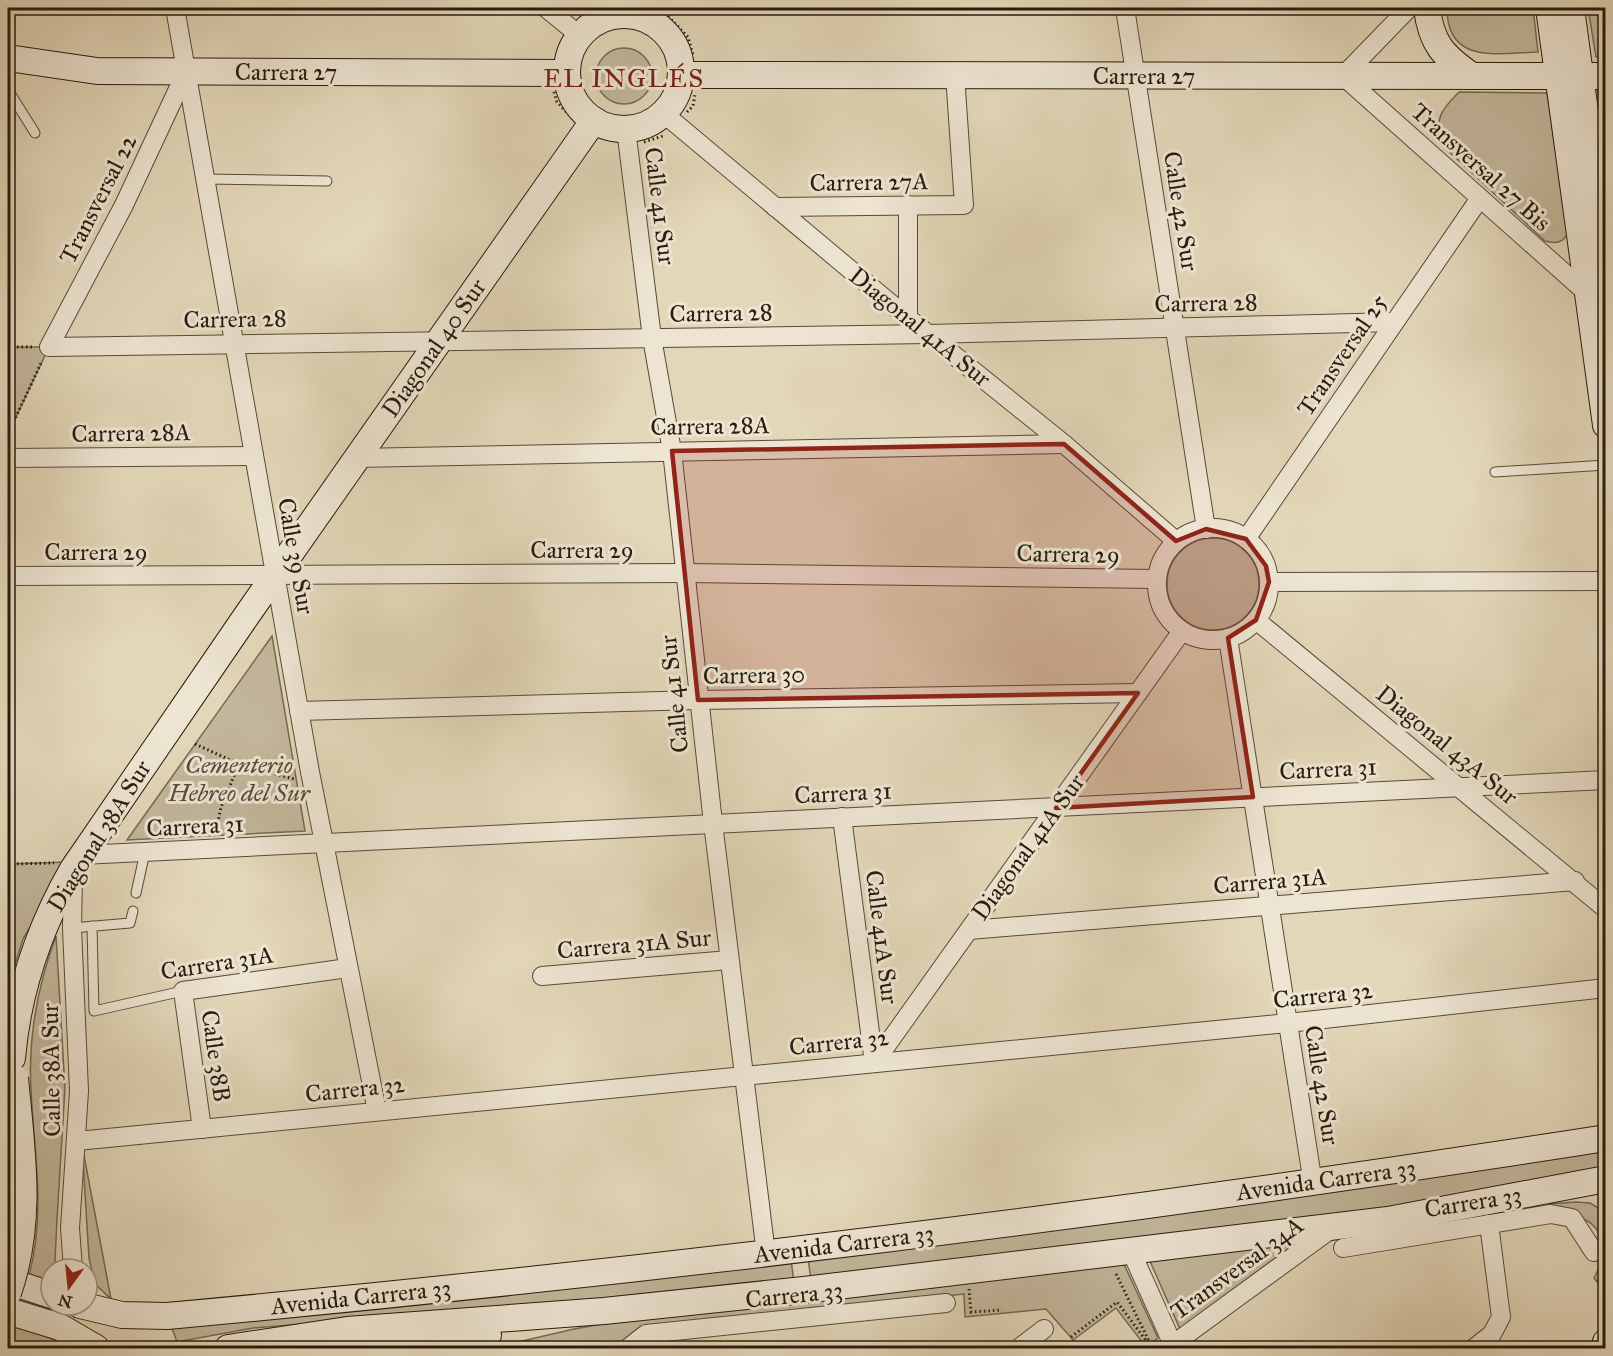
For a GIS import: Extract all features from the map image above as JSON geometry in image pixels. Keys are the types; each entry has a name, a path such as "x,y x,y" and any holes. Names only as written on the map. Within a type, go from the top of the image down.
{"main road":[{"path":"1427,8 1432,36 1440,50 1472,76"},
{"path":"1549,8 1569,76 1605,268"},
{"path":"1571,8 1569,76 1588,294 1605,425"},
{"path":"613,11 643,17 664,15 689,75 676,96 670,119 652,122 627,137 604,126 589,127 557,73 579,35 613,11"},
{"name":"Carrera 27","path":"8,58 73,69 186,72 557,73"},
{"name":"Carrera 27","path":"689,75 1605,76"},
{"name":"Diagonal 40 Sur","path":"275,576 589,127"},
{"name":"Diagonal 38A Sur","path":"8,1293 15,1271 24,1220 23,1165 11,1057 25,978 50,910 78,862 275,576"},
{"name":"Avenida Carrera 33","path":"99,1307 122,1315 167,1316 766,1254 1313,1184 1605,1138"},
{"name":"Avenida Carrera 33","path":"228,1348 355,1339 604,1311 1339,1237 1432,1214 1605,1179"},
{"path":"1580,1183 1605,1195"},
{"path":"8,1281 39,1291"},
{"path":"12,1312 60,1327 96,1348"},
{"path":"1604,1348 1605,1342"}],"street":[{"name":"Calle 39 Sur","path":"175,8 299,711 376,1111"},
{"path":"546,8 579,35"},
{"name":"Calle 42 Sur","path":"1125,8 1206,529"},
{"path":"1343,76 1409,8"},
{"name":"Transversal 22","path":"49,347 123,205 186,72"},
{"name":"Carrera 27A","path":"775,207 964,205 955,75"},
{"name":"Transversal 27 Bis","path":"1343,76 1588,294"},
{"name":"Diagonal 41A Sur","path":"670,119 908,318 1064,444 1176,541"},
{"name":"Calle 41 Sur","path":"627,137 652,338 672,451 712,824 766,1254"},
{"name":"Transversal 25","path":"1246,540 1480,198"},
{"path":"908,205 908,318"},
{"name":"Carrera 28","path":"49,347 234,342 928,334 1393,322"},
{"name":"Carrera 28A","path":"356,458 1064,444"},
{"name":"Carrera 28A","path":"8,458 254,456"},
{"path":"1206,529 1234,533 1246,540 1262,558 1269,582 1264,608 1256,620 1244,631 1228,638 1204,639 1182,631 1170,620 1162,608 1157,579 1163,558 1176,541 1190,533 1206,529"},
{"name":"Carrera 29","path":"8,576 685,573 1157,579"},
{"path":"1269,582 1605,581"},
{"name":"Diagonal 43A Sur","path":"1256,620 1575,881 1605,909"},
{"name":"Diagonal 41A Sur","path":"874,1063 1182,631"},
{"name":"Calle 42 Sur","path":"1228,638 1313,1184"},
{"name":"Carrera 30","path":"299,711 698,700 1138,693"},
{"name":"Carrera 31","path":"78,862 145,852 1605,780"},
{"name":"Calle 41A Sur","path":"842,817 874,1063"},
{"name":"Calle 38A Sur","path":"72,1257 70,1228 79,1091 72,928 78,862"},
{"name":"Carrera 31A","path":"969,930 1575,881"},
{"name":"Carrera 31A Sur","path":"542,976 729,960"},
{"name":"Carrera 31A","path":"183,991 348,968"},
{"name":"Carrera 32","path":"77,1141 1288,1023 1605,988"},
{"name":"Calle 38B","path":"183,991 202,1128"},
{"name":"Carrera 33","path":"1339,1237 1489,1224 1551,1214 1572,1218 1594,1252"},
{"path":"1474,1348 1498,1327 1501,1305 1489,1224"},
{"name":"Transversal 34A","path":"1171,1347 1339,1237"},
{"path":"1122,1260 1171,1347"},
{"name":"Carrera 33","path":"628,1348 646,1334 946,1303"},
{"path":"1019,1348 1044,1329"}],"lane":[{"path":"8,90 35,133"},
{"path":"205,179 327,181"},
{"path":"1495,472 1605,465"},
{"path":"136,893 145,852"},
{"path":"72,928 130,923 133,911"},
{"name":"Carrera 31A","path":"92,926 94,1011 183,991"}],"path":[{"path":"627,137 660,139 670,119 693,106 688,37 664,15"},
{"path":"557,73 557,102 589,127"},
{"path":"8,347 49,347 8,434"},
{"path":"195,744 239,764 296,780"},
{"path":"218,849 217,819 239,764"},
{"path":"8,864 78,862"},
{"path":"1071,1337 1117,1302 1152,1348 1122,1260"},
{"path":"968,1284 971,1312 1002,1310"}],"highlighted area":[{"path":"1064,444 1176,541 1206,529 1246,539 1266,566 1269,582 1256,620 1228,638 1253,797 1056,808 1138,693 698,700 672,451"}],"green space":[{"path":"1447,8 1533,8 1538,52 1491,54 1465,47 1455,39 1449,26"},
{"path":"1588,8 1605,8 1605,56 1596,57"},
{"path":"624,48 635,50 644,56 650,65 652,76 650,87 644,96 635,102 624,104 613,102 604,96 598,87 596,76 598,65 604,56 613,50"},
{"path":"1597,88 1605,88 1605,152"},
{"path":"1459,92 1547,93 1568,232 1562,240 1545,241 1441,144 1439,121 1441,115 1447,104"},
{"path":"8,347 49,347 8,434"},
{"path":"1213,538 1231,541 1246,551 1256,566 1259,584 1256,602 1246,617 1231,627 1213,630 1195,627 1180,617 1170,602 1167,584 1170,566 1180,551 1195,541"},
{"name":"Cementerio Hebreo del Sur","path":"272,636 305,831 127,840"},
{"path":"68,862 23,939 11,977 8,962 8,864"},
{"path":"56,936 65,1088 55,1257 39,1257 39,1279 29,1276 37,1229 38,1206 30,1070 33,1031 44,973"},
{"path":"82,1145 111,1299 99,1288 99,1257 89,1257"},
{"path":"1605,1148 1605,1171 1480,1197 811,1280 808,1258"},
{"path":"8,1162 11,1193 8,1237"},
{"path":"1590,1203 1605,1212 1605,1292 1594,1278 1601,1261 1600,1235 1588,1222 1569,1214 1551,1211 1548,1204"},
{"path":"1297,1242 1180,1329 1149,1259"},
{"path":"791,1260 794,1282 253,1328 177,1342 172,1328"},
{"path":"1123,1262 1158,1338 1146,1347 1116,1308 1073,1340 1046,1309 965,1317 964,1294 641,1328 613,1348 492,1348 574,1329 657,1314"},
{"path":"8,1321 75,1348 8,1348"}],"district":[{"name":"EL INGLÉS","path":"624,78"}]}
